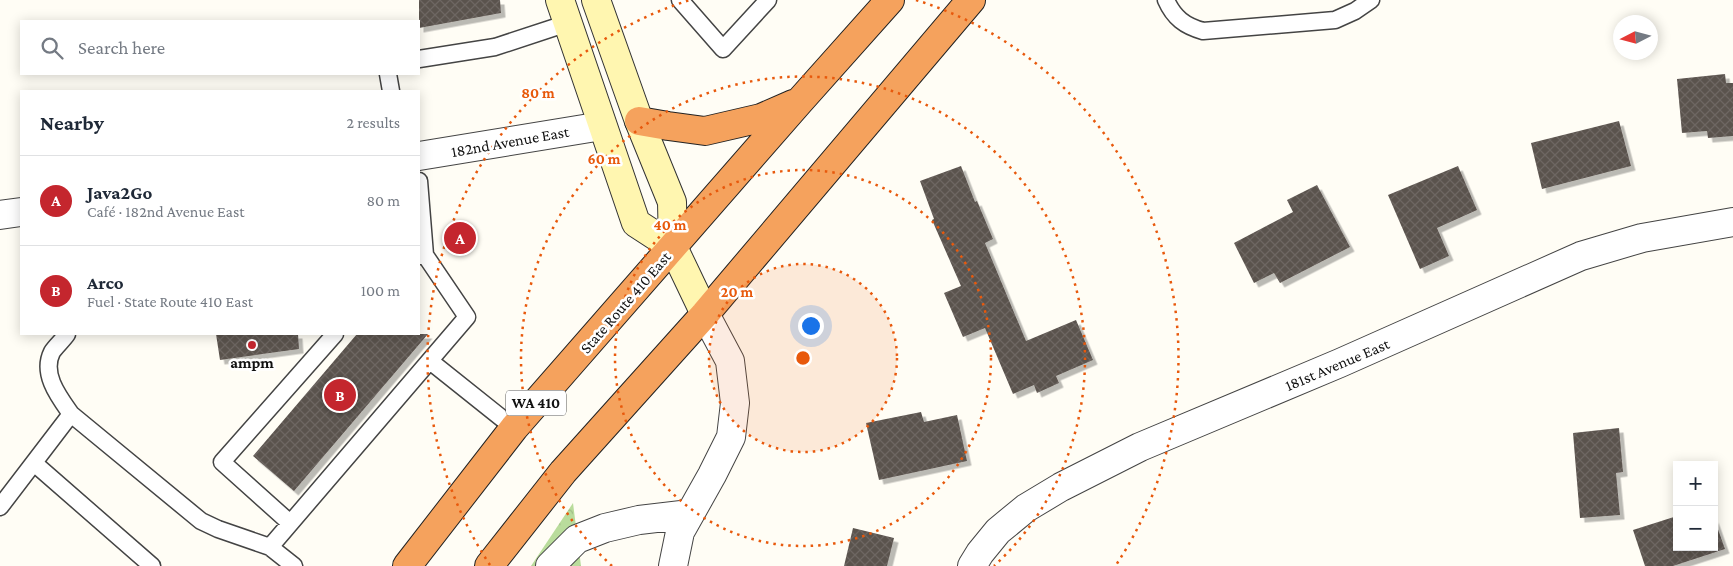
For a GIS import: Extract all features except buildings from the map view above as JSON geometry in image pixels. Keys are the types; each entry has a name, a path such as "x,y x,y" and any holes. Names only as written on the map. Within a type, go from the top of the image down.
{"highway":[{"name":"State Route 410 East","path":"407,566 514,428 890,0"},
{"path":"489,566 563,472 705,314 971,0"},
{"path":"639,121 705,131 761,118 799,102"}],"street":[{"path":"596,0 639,121 672,202 673,247 730,361 735,403 731,437 680,532 673,566"},
{"path":"564,11 636,223 673,247"},
{"name":"182nd Avenue East","path":"420,156 602,126"},
{"path":"0,215 20,212"},
{"name":"181st Avenue East","path":"972,566 998,531 1026,508 1061,487 1140,446 1340,363 1581,256 1642,238 1733,222"},
{"path":"550,566 577,539 605,528 639,520 690,514"}],"lane":[{"path":"680,0 723,49 768,0"},
{"path":"1166,0 1170,10 1179,20 1190,27 1203,31 1335,20 1355,11 1370,0"},
{"path":"420,59 495,47 564,11"},
{"path":"388,75 391,90"},
{"path":"270,546 468,317 422,256 420,206"},
{"path":"66,335 52,353 49,367 54,390 70,414 201,521 218,529 270,546 294,566"},
{"path":"290,523 222,462 334,335"},
{"path":"430,361 514,428"},
{"path":"0,507 70,414"},
{"path":"34,463 152,566"}],"green space":[{"path":"573,503 581,566 531,566"}],"place":[{"name":"Java2Go","path":"460,238"},
{"name":"ampm","path":"252,345"},
{"name":"Arco","path":"340,395"}]}
